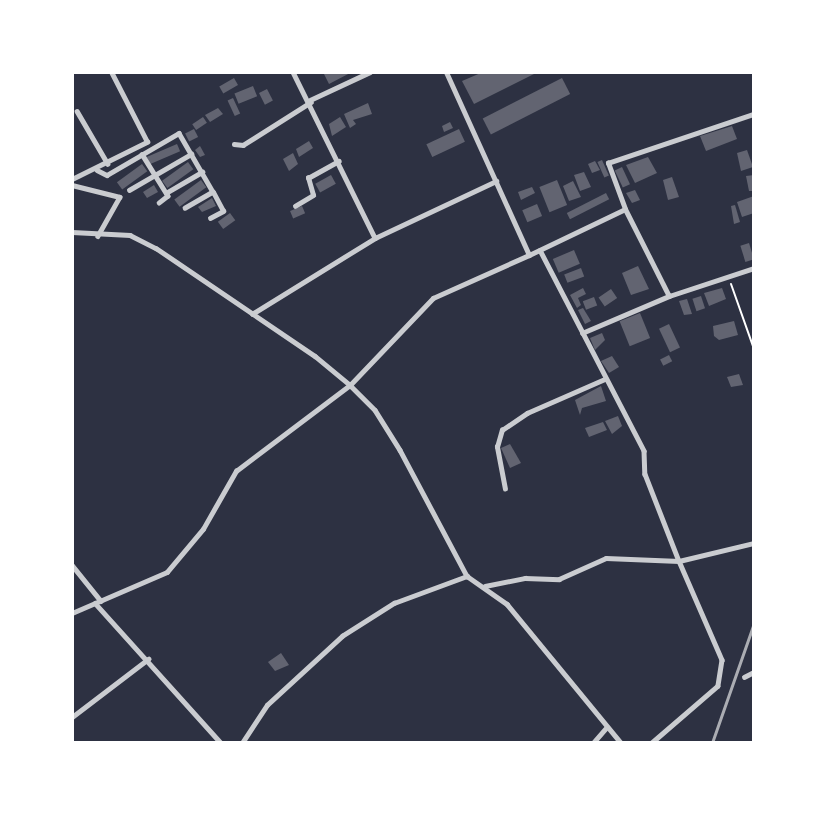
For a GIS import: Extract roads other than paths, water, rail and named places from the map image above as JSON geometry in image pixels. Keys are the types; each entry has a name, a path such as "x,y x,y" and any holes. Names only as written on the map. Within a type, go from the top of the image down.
{"street":[{"path":"72,179 97,170 147,142 111,72"},
{"path":"293,72 310,101 374,238"},
{"path":"234,144 243,145 287,121 310,101 370,72"},
{"path":"446,72 529,255"},
{"path":"77,111 108,164"},
{"path":"669,296 625,209 608,163 754,114"},
{"path":"97,170 107,175 178,133 223,211 210,219"},
{"path":"142,154 168,196 159,203"},
{"path":"129,190 191,154"},
{"path":"295,206 313,195 309,178 339,161"},
{"path":"166,193 202,172"},
{"path":"252,314 374,238 496,181"},
{"path":"72,185 120,197 98,236"},
{"path":"185,208 213,192"},
{"path":"72,613 167,572 202,529 236,471 350,385 433,298 625,209"},
{"path":"72,232 98,236 130,235 252,314 350,385 375,410 400,450 467,576 485,586 507,604 621,743"},
{"path":"540,250 644,452 645,474 679,562 722,660 718,686 652,743"},
{"path":"582,332 669,296 754,268"},
{"path":"505,489 497,447 502,430 527,413 605,379"},
{"path":"485,586 525,578 559,579 606,558 679,562 754,543"},
{"path":"72,565 98,602 221,743"},
{"path":"242,743 267,705 342,636 394,603 467,576"},
{"path":"72,717 148,659"},
{"path":"744,677 754,673"},
{"path":"593,743 606,728"}],"railway":[{"path":"712,743 754,623"}]}
